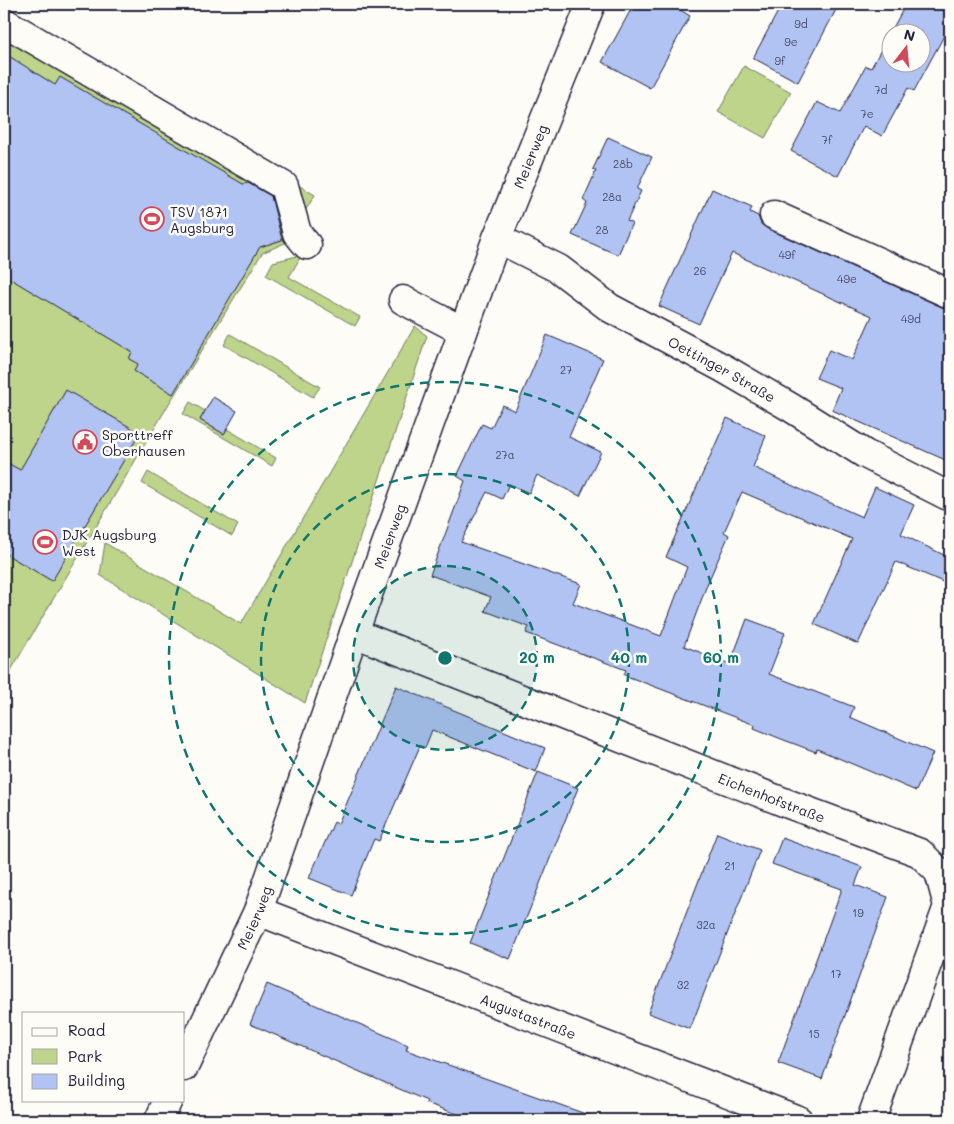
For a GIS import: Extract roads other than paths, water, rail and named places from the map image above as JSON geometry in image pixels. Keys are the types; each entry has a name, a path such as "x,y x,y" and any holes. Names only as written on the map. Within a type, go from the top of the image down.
{"street":[{"name":"Meierweg","path":"185,1065 258,911 354,633 497,238 591,4"},
{"path":"4,22 284,186 297,233 307,245"},
{"path":"774,215 950,294"},
{"name":"Oettinger Straße","path":"497,238 559,269 610,308 723,368 865,454 950,497"},
{"path":"403,300 463,331"},
{"name":"Eichenhofstraße","path":"354,633 786,804 920,853 939,872 948,906 871,1120"},
{"name":"Augustastraße","path":"258,911 760,1113 798,1120"},
{"path":"158,1120 167,1102"}],"place":[{"name":"TSV 1871 Augsburg","path":"152,219"},
{"name":"Sporttreff Oberhausen","path":"85,442"},
{"name":"DJK Augsburg West","path":"45,542"}]}
